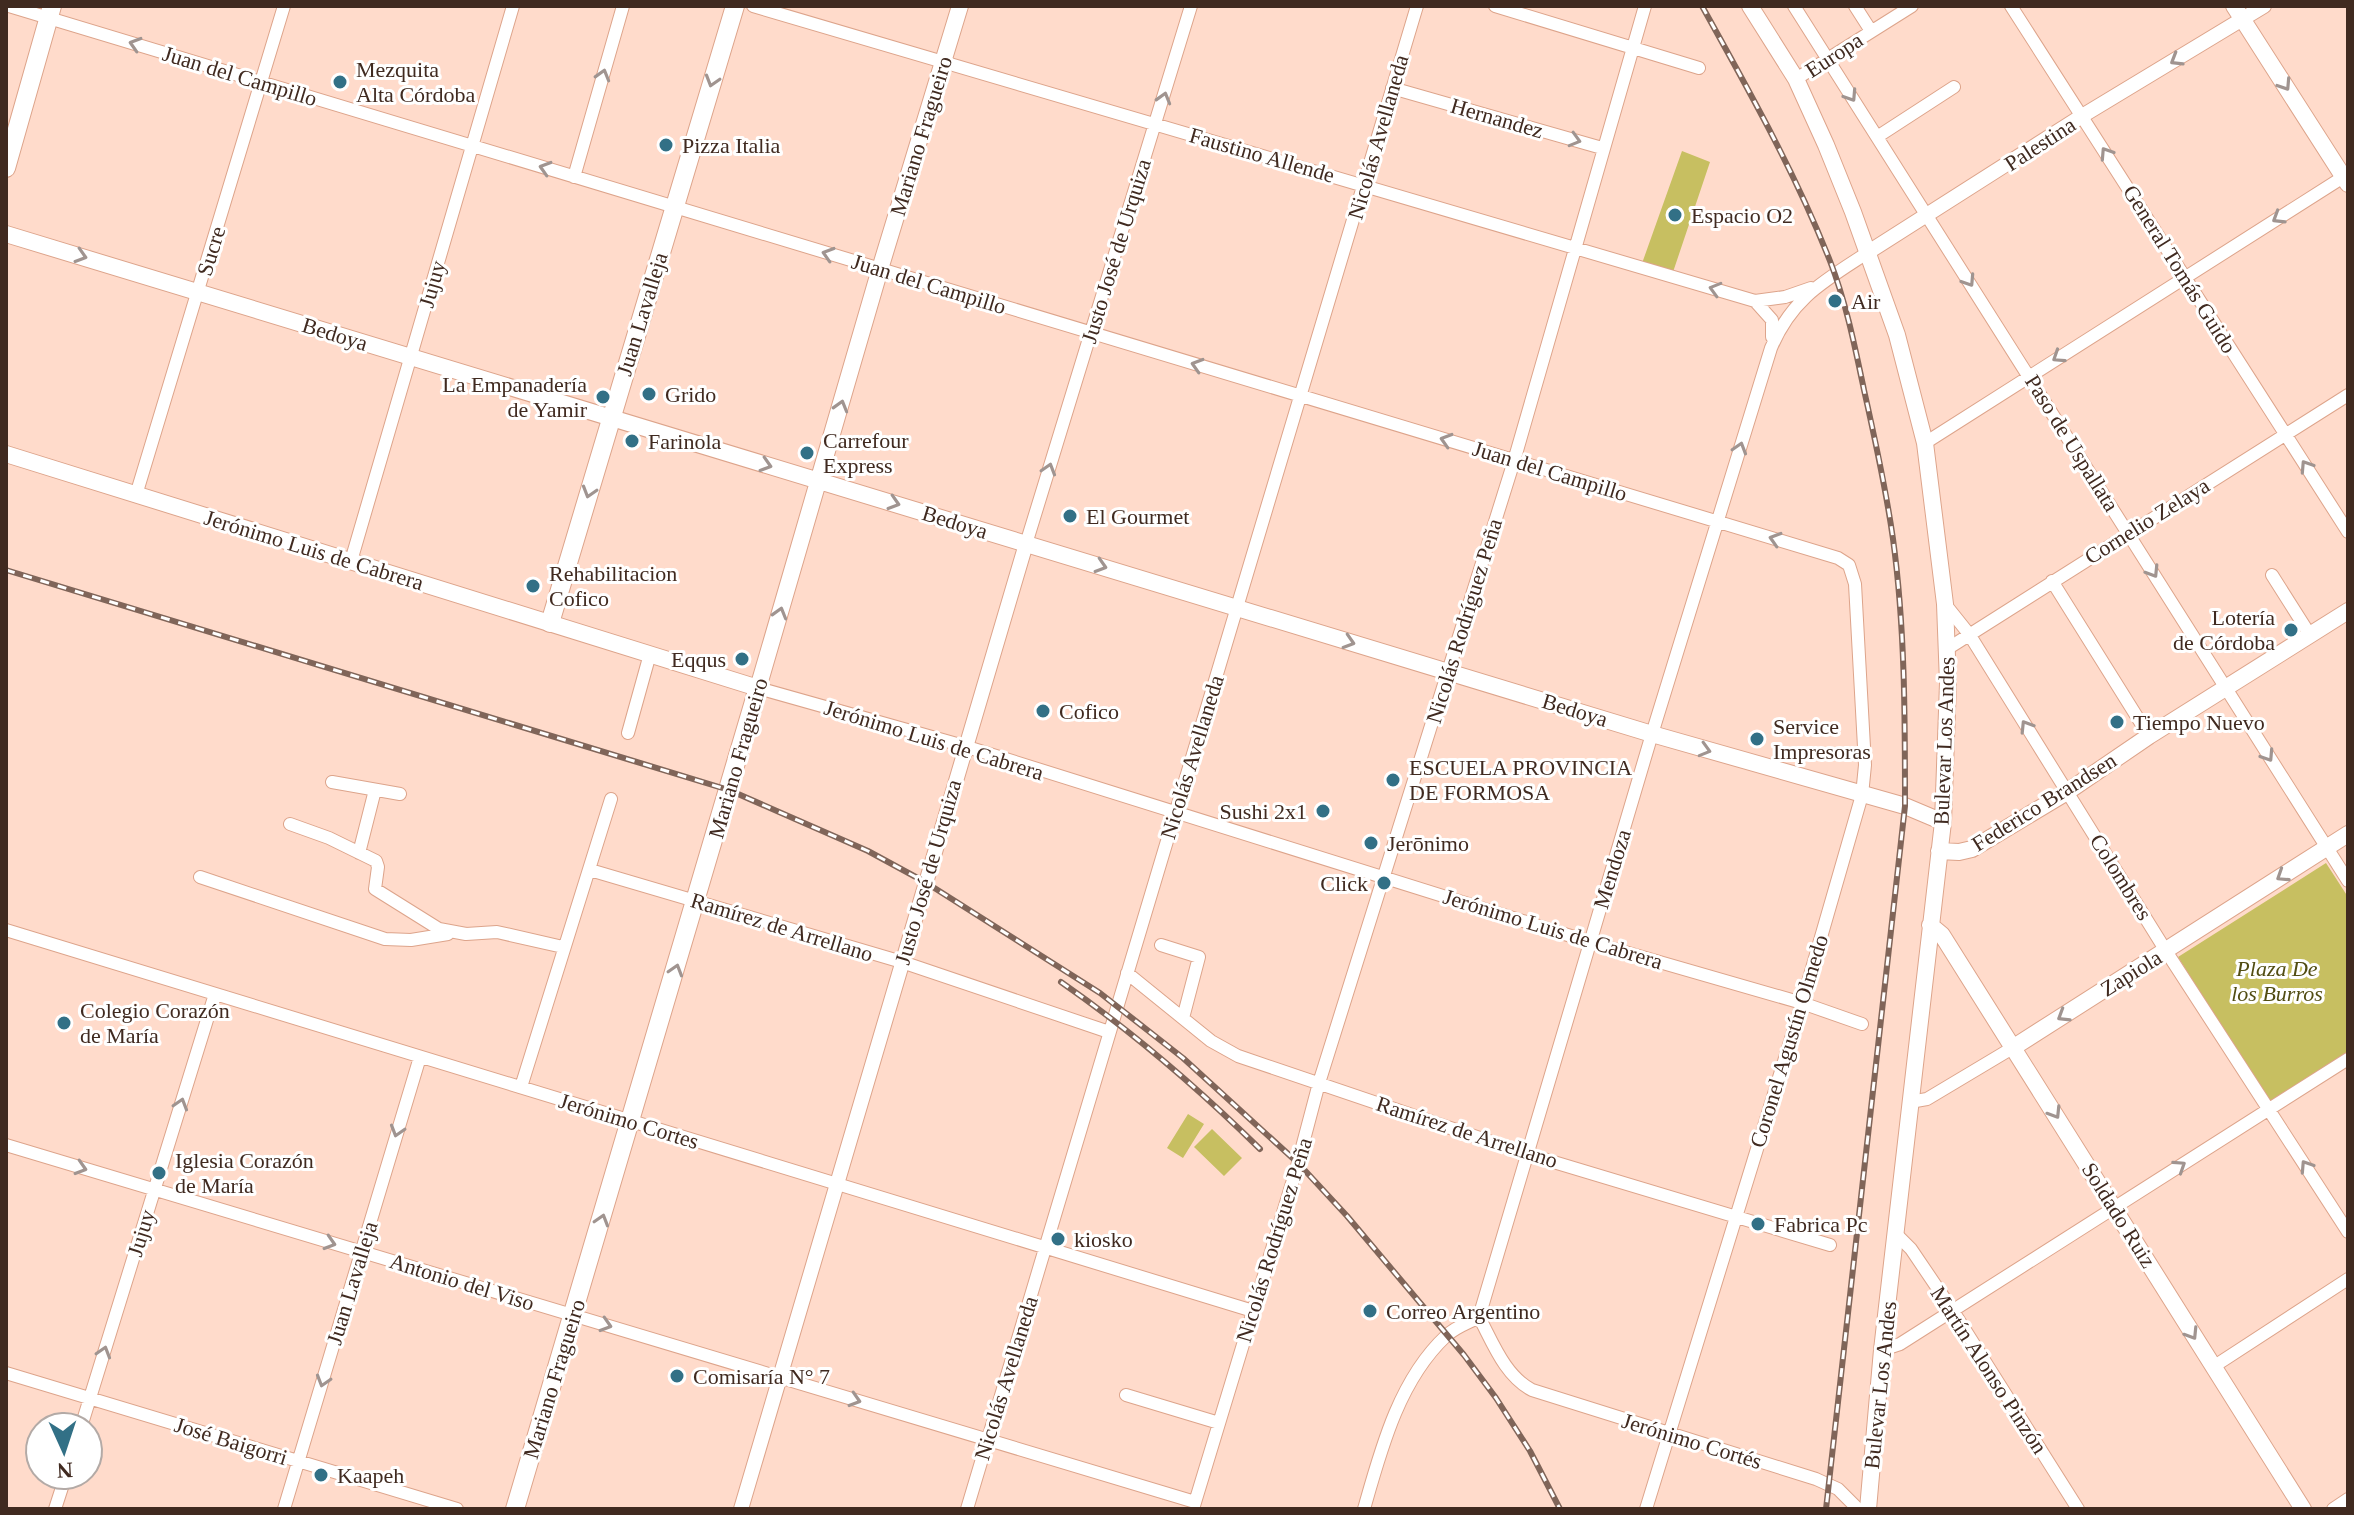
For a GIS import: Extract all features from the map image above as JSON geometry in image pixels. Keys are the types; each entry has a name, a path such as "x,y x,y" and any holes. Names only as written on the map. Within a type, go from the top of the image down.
{"main road":[{"name":"Juan Lavalleja","path":"550,623 735,6"},
{"name":"Mariano Fragueiro","path":"515,1509 960,6"},
{"name":"Bulevar Los Andes","path":"1750,6 1796,79 1826,145 1897,335 1925,443 1945,604 1945,800 1882,1350 1868,1509"},
{"path":"6,168 50,12"},
{"path":"2238,13 2347,178"},
{"name":"Bedoya","path":"6,234 1652,734 1905,806 1943,822"},
{"name":"Jerónimo Luis de Cabrera","path":"6,454 758,688"},
{"name":"Federico Brandsen","path":"1939,851 1972,849 2067,792 2149,736 2348,611"},
{"name":"Bedoya","path":"1905,806 1945,800"},
{"name":"Zapiola","path":"2014,1047 2348,834"},
{"name":"Soldado Ruiz","path":"1930,925 1942,935 2014,1047 2303,1509"}],"street":[{"name":"Juan del Campillo","path":"9,6 50,12 261,82 1838,558 1849,565"},
{"name":"Sucre","path":"136,495 284,6"},
{"name":"Jujuy","path":"351,561 513,6"},
{"path":"574,177 623,6"},
{"name":"Faustino Allende","path":"753,6 1755,301 1785,297 1817,285"},
{"name":"Justo José de Urquiza","path":"741,1509 964,746 1191,6"},
{"name":"Nicolás Avellaneda","path":"967,1509 1417,6"},
{"path":"1495,6 1534,12 1699,68"},
{"name":"Nicolás Rodríguez Peña","path":"1194,1506 1298,1163 1319,1083 1514,461 1645,6"},
{"name":"Paso de Uspallata","path":"1794,6 2348,881"},
{"path":"1855,6 1871,31"},
{"name":"Europa","path":"1796,79 1912,6"},
{"name":"General Tomás Guido","path":"2011,6 2348,532"},
{"name":"Palestina","path":"1817,285 2238,13 2264,6"},
{"path":"1877,137 1954,87"},
{"name":"Hernandez","path":"1392,88 1602,148"},
{"path":"1925,443 2185,276 2347,178"},
{"name":"Mendoza","path":"1479,1317 1652,734 1771,348 1781,324 1817,285"},
{"name":"Mendoza","path":"1755,301 1772,320 1771,348"},
{"name":"Cornelio Zelaya","path":"1947,649 2348,395"},
{"name":"Coronel Agustín Olmedo","path":"1646,1509 1802,1003 1862,795 1865,765 1855,584 1849,565"},
{"path":"2272,575 2310,635"},
{"path":"2052,581 2149,736"},
{"name":"Colombres","path":"1945,604 1969,634 2166,951 2348,1232"},
{"path":"628,733 650,654"},
{"name":"Jerónimo Luis de Cabrera","path":"758,688 964,746 1175,814 1590,942 1802,1003 1862,1024"},
{"path":"332,782 400,794"},
{"path":"359,853 375,790"},
{"path":"521,1087 611,799"},
{"path":"290,824 329,838 376,861 375,889 439,929 455,933"},
{"name":"Ramírez de Arrellano","path":"590,870 902,962 1109,1032"},
{"path":"200,877 385,939 411,940 455,933 497,932 563,947"},
{"name":"Jerónimo Cortes","path":"6,930 1253,1311"},
{"path":"1161,945 1199,957 1183,1018"},
{"name":"Ramírez de Arrellano","path":"1127,973 1222,1049 1527,1154 1830,1245"},
{"name":"Jujuy","path":"86,1411 215,994"},
{"name":"Zapiola","path":"1910,1102 1927,1099 2014,1047"},
{"name":"Juan Lavalleja","path":"284,1509 420,1057"},
{"path":"1882,1350 1900,1344 1953,1311 2348,1059"},
{"name":"Antonio del Viso","path":"6,1145 987,1440 1194,1506"},
{"name":"Martín Alonso Pinzón","path":"1895,1233 1911,1249 1953,1311 2078,1509"},
{"path":"2213,1367 2348,1279"},
{"path":"1364,1509 1382,1447 1405,1392 1447,1334 1479,1317"},
{"name":"Jerónimo Cortés","path":"1479,1317 1509,1372 1519,1384 1816,1479 1838,1489 1858,1509"},
{"name":"José Baigorri","path":"6,1373 457,1509"},
{"path":"1126,1395 1219,1423"},
{"path":"2333,1509 2348,1499"}],"green space":[{"name":"Espacio O2","path":"1682,151 1710,162 1671,278 1640,269"},
{"name":"Plaza De los Burros","path":"2326,863 2348,897 2348,1053 2270,1104 2178,957"},
{"path":"1188,1114 1204,1124 1183,1158 1167,1148"},
{"path":"1212,1129 1242,1158 1224,1176 1194,1147"}],"railway":[{"path":"1702,6 1786,163 1836,277 1854,341 1880,464 1900,605 1905,806 1826,1509"},
{"path":"6,570 729,790 868,851 925,882 1100,993 1183,1058 1298,1163 1347,1216 1464,1355 1530,1451 1560,1509"},
{"path":"1061,982 1164,1061 1260,1149"}],"place":[{"name":"Mezquita Alta Córdoba","path":"340,82"},
{"name":"Pizza Italia","path":"666,145"},
{"name":"Espacio O2","path":"1675,215"},
{"name":"Air","path":"1835,301"},
{"name":"Grido","path":"649,394"},
{"name":"La Empanadería de Yamir","path":"603,397"},
{"name":"Farinola","path":"632,441"},
{"name":"Carrefour Express","path":"807,453"},
{"name":"El Gourmet","path":"1070,516"},
{"name":"Rehabilitacion Cofico","path":"533,586"},
{"name":"Lotería de Córdoba","path":"2291,630"},
{"name":"Eqqus","path":"742,659"},
{"name":"Cofico","path":"1043,711"},
{"name":"Tiempo Nuevo","path":"2117,722"},
{"name":"Service Impresoras","path":"1757,739"},
{"name":"ESCUELA PROVINCIA DE FORMOSA","path":"1393,780"},
{"name":"Sushi 2x1","path":"1323,811"},
{"name":"Jerōnimo","path":"1371,843"},
{"name":"Click","path":"1384,883"},
{"name":"Colegio Corazón de María","path":"64,1023"},
{"name":"Iglesia Corazón de María","path":"159,1173"},
{"name":"Fabrica Pc","path":"1758,1224"},
{"name":"kiosko","path":"1058,1239"},
{"name":"Correo Argentino","path":"1370,1311"},
{"name":"Comisaría N° 7","path":"677,1376"},
{"name":"Kaapeh","path":"321,1475"}]}
